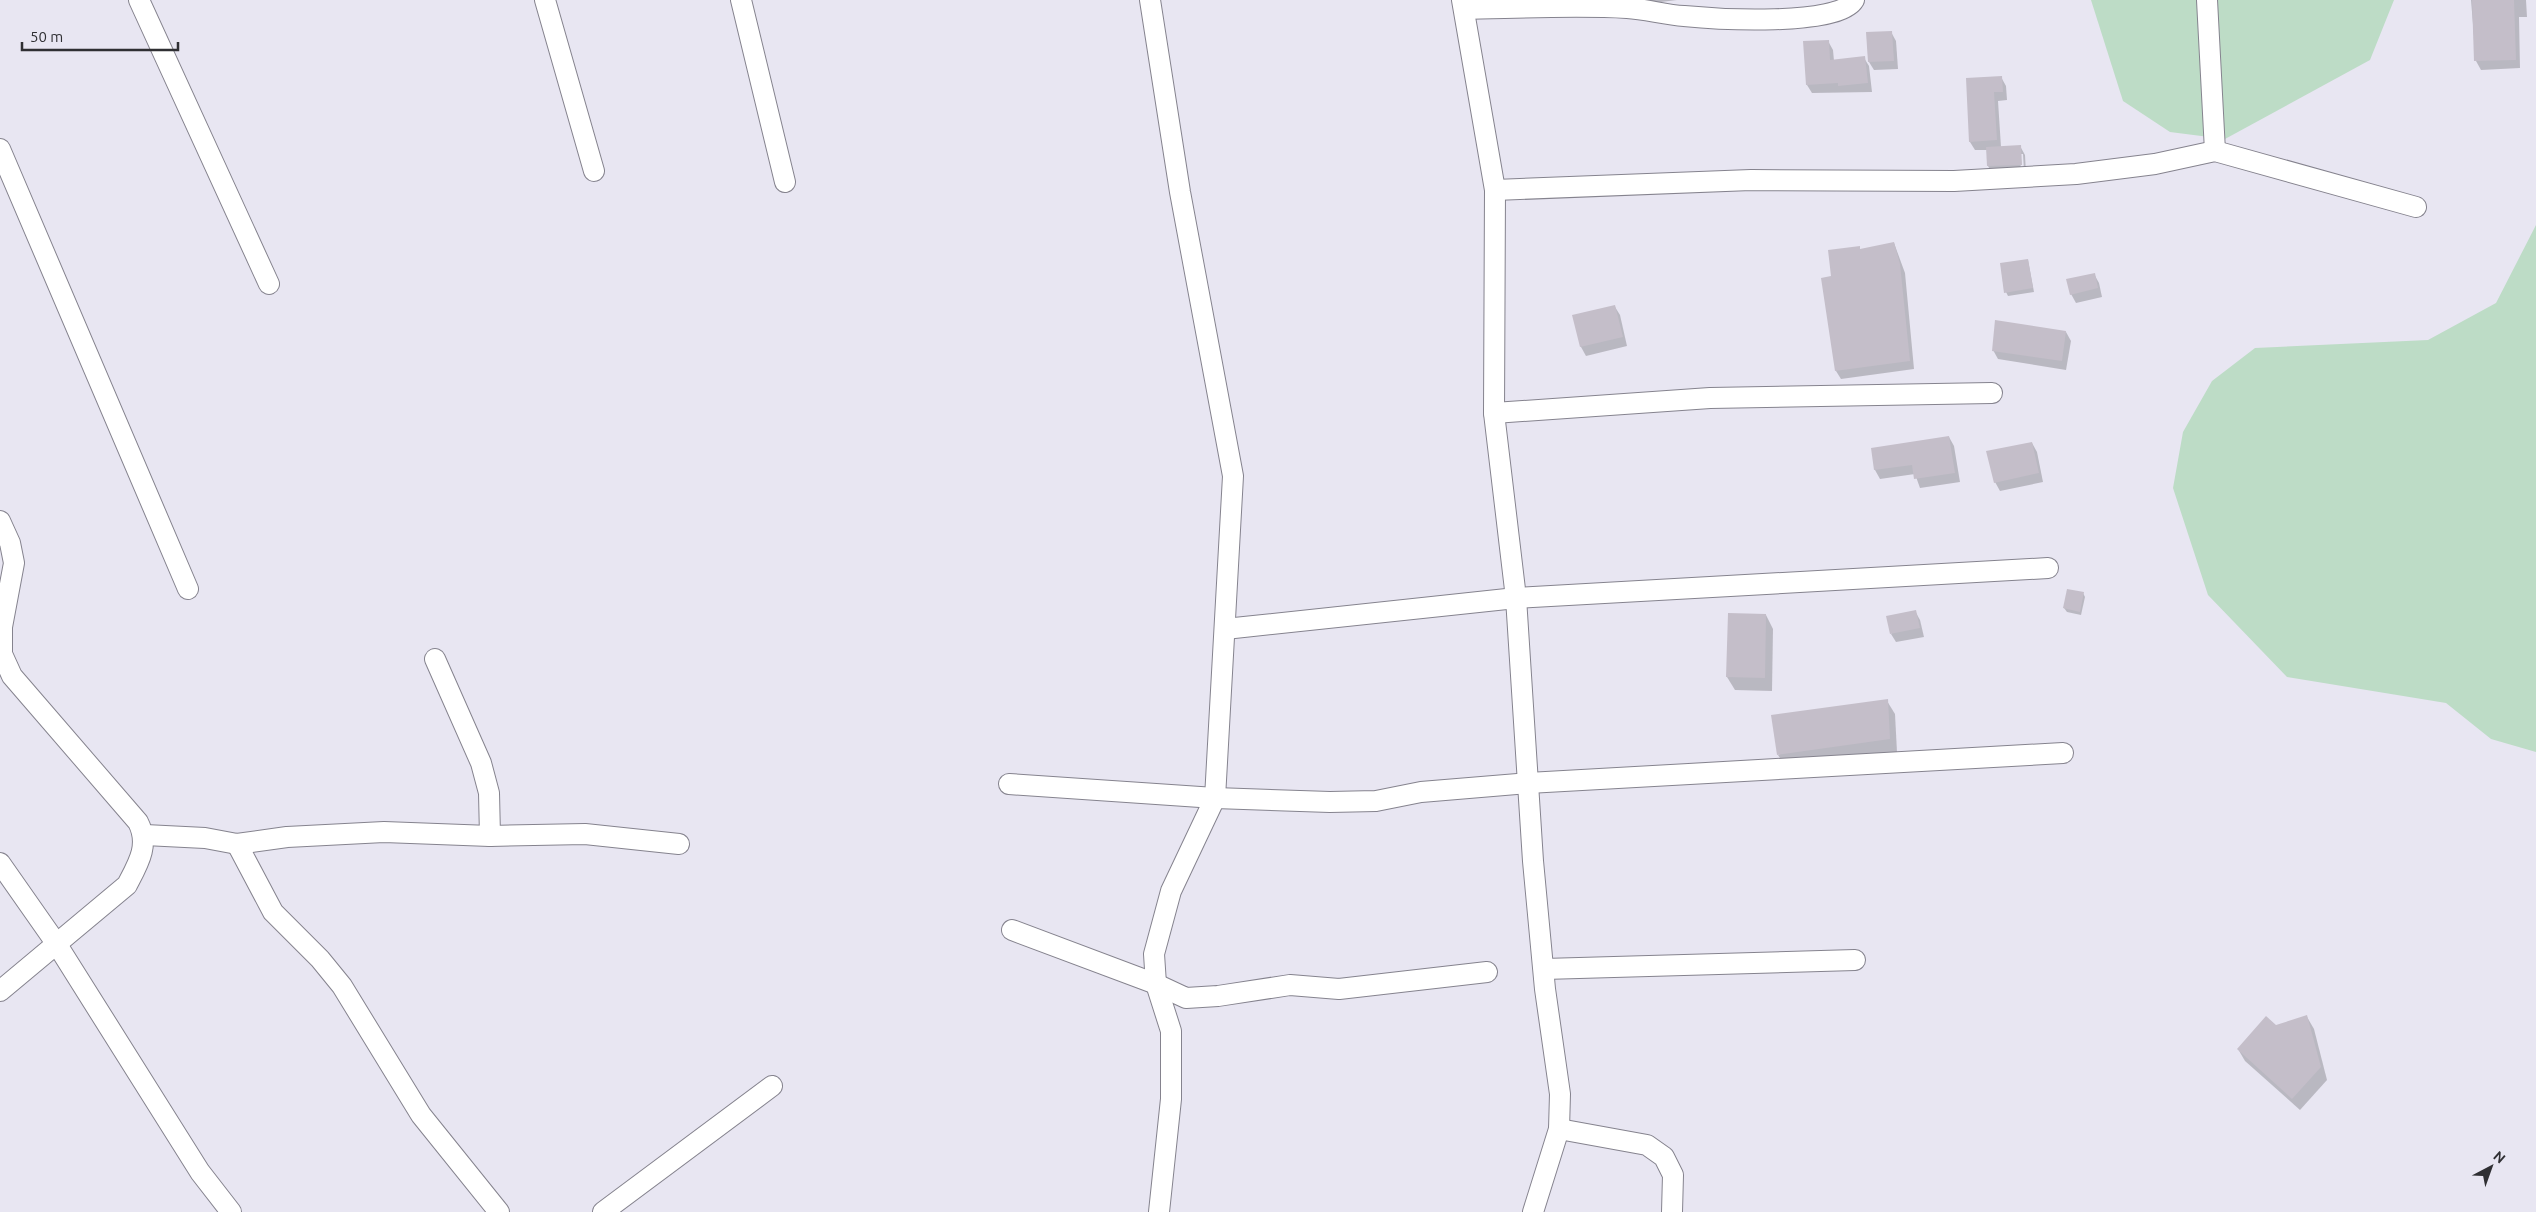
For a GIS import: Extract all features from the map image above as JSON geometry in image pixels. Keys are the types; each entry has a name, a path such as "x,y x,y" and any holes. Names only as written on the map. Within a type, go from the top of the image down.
{"street":[{"path":"139,0 269,284"},
{"path":"545,0 594,171"},
{"path":"741,0 785,182"},
{"path":"1150,0 1180,192 1233,476 1216,798 1171,891 1154,954 1156,984 1170,1031 1170,1099 1158,1212"},
{"path":"1533,1212 1559,1129 1560,1094 1544,969 1528,783 1516,598 1494,413 1495,190 1463,5 1629,8 1682,16 1786,19 1826,15 1847,6 1854,0"},
{"path":"2207,0 2215,152"},
{"path":"0,149 188,589"},
{"path":"1495,190 1752,180 1954,181 2076,174 2155,164 2215,152 2416,207"},
{"path":"1494,413 1710,398 1992,393"},
{"path":"0,520 10,543 14,563 2,627 2,654 12,676 138,822 145,835 139,863 127,885 0,991"},
{"path":"1225,629 1516,598 2048,568"},
{"path":"435,659 481,763 489,793 490,836"},
{"path":"1009,784 1216,798 1330,802 1376,801 1422,792 1528,783 2063,753"},
{"path":"145,835 205,838 237,844 287,837 384,832 490,836 585,834 679,844"},
{"path":"237,844 273,912 320,959 342,986 421,1115 499,1212"},
{"path":"0,863 56,943 200,1172 230,1212"},
{"path":"1012,930 1156,984 1186,998 1218,996 1290,985 1339,989 1487,972"},
{"path":"1544,969 1855,960"},
{"path":"603,1212 772,1086"},
{"path":"1559,1129 1647,1145 1664,1157 1673,1175 1672,1212"}],"green space":[{"path":"2091,0 2394,0 2370,60 2225,139 2170,132 2123,101"},
{"path":"2536,225 2536,752 2491,739 2446,703 2287,677 2208,595 2173,488 2183,432 2212,381 2255,348 2428,340 2496,303"}],"building":[{"path":"2472,0 2514,0 2516,60 2474,61"},
{"path":"1892,31 1894,61 1868,62 1866,32"},
{"path":"1829,40 1830,60 1865,56 1868,83 1838,86 1838,83 1806,85 1803,41"},
{"path":"2002,76 2003,92 1994,92 1997,140 1969,142 1966,78"},
{"path":"2021,145 2022,165 1987,166 1986,147"},
{"path":"1894,242 1900,264 1910,361 1835,371 1821,278 1831,276 1828,250 1860,246 1860,249"},
{"path":"2028,259 2033,288 2004,293 2000,263"},
{"path":"2095,273 2098,288 2070,295 2066,279"},
{"path":"1615,305 1623,337 1580,347 1572,315"},
{"path":"1995,320 2066,331 2062,361 1992,351"},
{"path":"1949,436 1955,473 1914,479 1912,465 1874,470 1871,448"},
{"path":"2032,442 2039,473 1994,483 1986,451"},
{"path":"2067,589 2084,592 2080,612 2063,608"},
{"path":"1916,610 1920,628 1890,634 1886,616"},
{"path":"1728,613 1766,614 1765,678 1726,677"},
{"path":"1888,699 1890,739 1777,755 1771,715"},
{"path":"2307,1015 2321,1067 2292,1099 2237,1049 2266,1016 2276,1025"}]}
